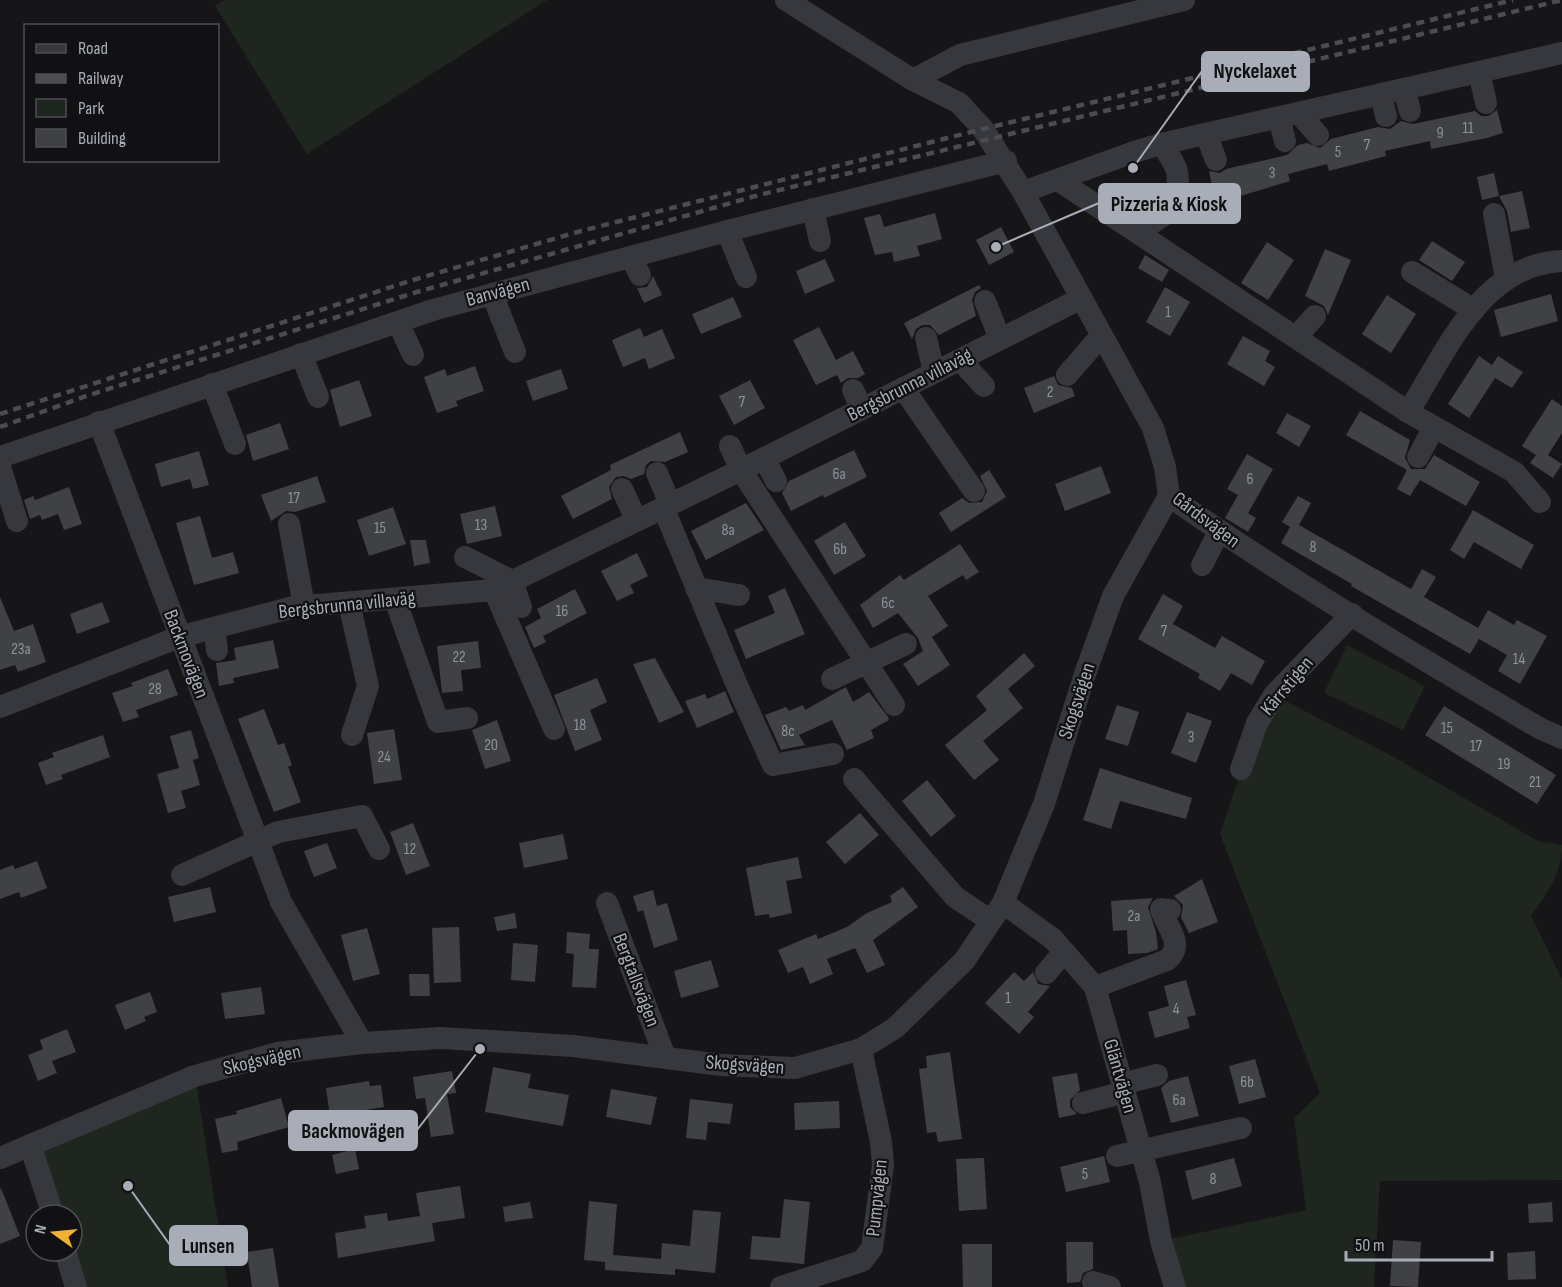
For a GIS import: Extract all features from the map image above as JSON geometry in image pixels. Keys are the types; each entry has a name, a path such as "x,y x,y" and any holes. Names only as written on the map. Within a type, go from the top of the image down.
{"street":[{"name":"Gårdsvägen","path":"786,0 913,80 959,103 983,129 1006,161 1153,428 1165,467 1169,496 1219,532 1311,591 1440,670 1541,729 1562,738"},
{"path":"913,80 960,56 1184,0"},
{"path":"1023,192 1161,144 1289,116 1383,105 1404,89 1562,53"},
{"path":"1479,72 1486,103"},
{"path":"1404,89 1410,111"},
{"path":"1289,116 1318,135"},
{"path":"1286,141 1289,116"},
{"path":"1206,134 1216,160"},
{"path":"1139,232 1173,209 1178,186 1176,165 1161,144"},
{"name":"Banvägen","path":"0,457 301,354 492,294 635,266 726,231 813,209 866,201 1006,161"},
{"path":"1058,180 1408,412 1514,472 1540,502"},
{"path":"813,209 820,241"},
{"path":"1494,214 1506,279"},
{"path":"726,231 746,276"},
{"path":"1408,412 1473,310 1492,288 1515,272 1542,263 1562,261"},
{"path":"1412,272 1473,310"},
{"path":"492,294 515,352"},
{"name":"Bergsbrunna villaväg","path":"0,707 105,676 179,637 216,639 304,606 394,599 428,586 503,586 636,519 731,482 764,458 857,400 903,388 1080,299"},
{"path":"986,302 1000,339"},
{"path":"1296,337 1315,316"},
{"path":"398,322 413,355"},
{"path":"1067,375 1101,336"},
{"path":"926,338 934,372"},
{"path":"301,354 318,397"},
{"path":"960,360 984,386"},
{"path":"212,384 235,444"},
{"path":"903,388 974,491"},
{"name":"Backmovägen","path":"99,422 129,479 179,637 281,902 362,1043"},
{"path":"1418,457 1434,427"},
{"path":"730,446 731,482 868,662 894,705"},
{"path":"764,458 776,481"},
{"path":"0,467 17,521"},
{"path":"657,473 709,624 773,765 833,754"},
{"path":"622,489 636,519"},
{"name":"Skogsvägen","path":"0,1158 195,1076 277,1053 362,1043 440,1038 573,1046 721,1065 795,1068 861,1049 895,1028 964,961 997,912 1044,804 1085,674 1113,596 1169,496"},
{"path":"289,524 304,606"},
{"path":"1202,565 1219,532"},
{"path":"465,557 503,586 521,607"},
{"path":"503,586 554,729"},
{"path":"696,588 740,595"},
{"path":"394,599 438,722 467,718"},
{"path":"349,603 368,686 352,735"},
{"name":"Kärrstigen","path":"1241,768 1257,723 1274,696 1352,614"},
{"path":"832,680 906,644"},
{"name":"Gläntvägen","path":"854,779 955,897 997,912 1053,939 1095,987 1141,1150 1157,1176 1161,1241 1175,1287"},
{"path":"182,874 278,832 362,816 378,849"},
{"name":"Bergtallsvägen","path":"607,903 665,1057"},
{"path":"1095,987 1139,966 1167,960 1184,945 1161,909 1170,910"},
{"path":"1046,973 1065,952"},
{"name":"Pumpvägen","path":"781,1287 862,1261 872,1248 883,1165 881,1142 861,1049"},
{"path":"1083,1103 1157,1075"},
{"path":"1117,1156 1241,1128"},
{"path":"30,1145 49,1203"},
{"path":"69,1263 76,1287"}],"green space":[{"path":"225,0 547,0 307,154 215,6"},
{"path":"1347,645 1425,686 1403,730 1324,693"},
{"path":"1274,695 1390,755 1538,841 1562,845 1556,874 1548,892 1531,916 1562,979 1562,1180 1380,1181 1374,1287 1175,1287 1161,1241 1306,1210 1294,1118 1320,1093 1220,834 1257,723"},
{"path":"195,1076 228,1287 76,1287 73,1263 84,1263 84,1203 49,1203 30,1145"}],"building":[{"path":"1497,110 1503,133 1487,138 1431,149 1430,141 1385,151 1386,156 1329,171 1327,164 1288,174 1290,181 1234,198 1231,186 1213,190 1209,171 1220,173 1226,169 1287,155 1298,145 1307,143 1320,148 1331,139 1378,127 1390,129 1401,121 1413,124 1475,111 1481,116 1488,116"},
{"path":"1494,173 1499,196 1482,200 1477,177"},
{"path":"1522,191 1530,228 1511,232 1507,211 1499,196"},
{"path":"935,213 942,239 917,246 920,256 894,262 892,252 875,255 864,218 880,214 884,227"},
{"path":"1001,227 1014,252 989,265 976,240"},
{"path":"1432,241 1465,262 1452,281 1419,260"},
{"path":"1267,242 1294,260 1268,300 1241,283"},
{"path":"1325,249 1351,260 1328,315 1324,306 1305,296"},
{"path":"1145,255 1169,270 1162,282 1138,268"},
{"path":"825,259 835,281 805,294 796,271"},
{"path":"653,276 662,295 644,303 637,288 647,287"},
{"path":"979,285 981,288 975,292 972,300 976,316 939,335 930,325 922,325 916,329 912,339 904,323"},
{"path":"1165,287 1190,302 1170,336 1146,322"},
{"path":"1551,294 1558,321 1501,337 1494,310"},
{"path":"1387,295 1416,314 1391,353 1362,334"},
{"path":"733,297 742,317 701,334 692,314"},
{"path":"819,327 836,360 853,351 865,374 858,378 848,378 841,383 837,375 816,385 793,340"},
{"path":"640,328 644,337 662,329 675,358 649,369 645,358 623,367 612,340"},
{"path":"1243,336 1270,351 1265,361 1275,367 1264,386 1227,364"},
{"path":"1479,356 1492,365 1498,356 1523,372 1512,388 1495,378 1469,418 1448,404"},
{"path":"475,366 484,391 456,401 458,406 437,413 424,377 445,369 447,376"},
{"path":"561,369 568,389 533,401 526,381"},
{"path":"1054,376 1058,385 1072,388 1075,396 1034,413 1024,388"},
{"path":"359,380 372,416 340,427 330,390"},
{"path":"750,380 765,408 734,425 719,396"},
{"path":"1552,399 1562,406 1562,433 1548,455 1562,464 1553,478 1530,463 1536,455 1522,446"},
{"path":"1360,411 1410,440 1405,458 1411,469 1425,469 1434,455 1480,482 1466,506 1420,480 1410,496 1397,489 1407,470 1346,435"},
{"path":"1287,413 1311,426 1299,447 1276,433"},
{"path":"280,423 289,449 253,461 246,435"},
{"path":"680,432 688,452 665,462 651,461 646,465 644,474 631,479 624,476 616,477 609,487 612,499 573,519 561,496 611,470 610,465"},
{"path":"854,450 867,477 791,511 782,493 789,481"},
{"path":"199,451 209,485 193,489 190,479 161,487 155,464"},
{"path":"1247,454 1273,469 1248,513 1256,518 1248,532 1225,518 1238,495 1227,489"},
{"path":"1101,466 1111,493 1065,511 1055,484"},
{"path":"989,470 1006,497 951,532 939,513 962,498 969,503 982,502 987,491 980,476"},
{"path":"317,476 326,502 295,512 286,511 271,521 261,495"},
{"path":"69,487 82,524 64,530 58,514 42,520 40,515 30,519 24,500 33,496 35,500"},
{"path":"1298,496 1311,503 1299,525 1411,589 1422,569 1436,577 1424,597 1478,628 1488,610 1514,625 1517,620 1547,636 1520,684 1498,671 1507,655 1479,639 1470,654 1281,543 1290,527 1282,522"},
{"path":"746,503 764,530 706,560 691,531"},
{"path":"495,506 502,536 467,544 460,514"},
{"path":"393,507 406,544 369,556 357,520"},
{"path":"1473,510 1534,545 1521,569 1474,542 1464,559 1450,550"},
{"path":"200,516 212,558 233,552 239,573 194,585 176,523"},
{"path":"845,522 866,556 834,575 814,541"},
{"path":"410,540 426,540 430,563 414,566"},
{"path":"960,544 979,572 966,580 963,575 928,596 948,626 932,637 950,665 918,686 903,664 923,651 918,638 898,613 873,628 860,605 900,575 904,580"},
{"path":"637,553 648,576 630,585 634,593 617,601 601,571"},
{"path":"785,588 805,634 746,659 734,630 775,613 768,596"},
{"path":"575,589 587,613 543,636 546,642 534,648 525,627 541,618 537,609"},
{"path":"1163,594 1183,606 1173,624 1215,648 1222,636 1265,661 1252,685 1231,673 1220,691 1198,678 1200,674 1138,639"},
{"path":"0,597 14,631 33,624 46,662 18,672 15,665 0,670"},
{"path":"102,602 110,622 77,634 70,614"},
{"path":"273,640 279,668 233,678 234,683 219,686 216,663 236,660 234,648"},
{"path":"478,641 481,668 461,670 463,691 442,693 437,646"},
{"path":"1024,653 1035,666 1008,689 1023,708 983,741 999,760 974,780 945,745 987,710 976,696"},
{"path":"655,658 684,712 659,723 633,664"},
{"path":"168,669 178,695 136,710 139,717 123,722 112,693 133,686 131,683"},
{"path":"597,678 607,702 590,710 602,740 575,751 554,695"},
{"path":"846,687 853,702 869,692 888,717 889,720 871,730 874,738 847,750 832,720 799,735 805,745 781,750 765,715 786,707 789,711 803,705 805,710"},
{"path":"725,691 734,712 697,728 685,701 705,694 707,699"},
{"path":"1117,705 1139,712 1128,746 1105,739"},
{"path":"1444,706 1556,775 1537,804 1425,735"},
{"path":"264,709 278,745 284,743 292,765 288,767 301,802 274,812 238,719"},
{"path":"1187,712 1212,721 1196,763 1171,753"},
{"path":"497,720 511,761 485,769 472,730"},
{"path":"394,729 402,780 374,784 367,733"},
{"path":"191,730 199,758 193,760 200,785 181,791 186,808 168,813 157,774 179,768 170,736"},
{"path":"103,735 110,757 61,775 63,779 46,785 38,763 54,757 52,753"},
{"path":"1100,768 1192,798 1186,819 1120,801 1111,829 1083,820"},
{"path":"927,780 956,816 931,837 902,801"},
{"path":"860,813 879,835 845,864 826,842"},
{"path":"413,823 430,866 406,875 390,832"},
{"path":"563,834 568,859 524,868 519,843"},
{"path":"327,843 337,868 314,877 304,851"},
{"path":"798,857 802,878 786,881 792,913 770,918 769,914 755,916 746,868"},
{"path":"37,861 47,888 21,898 19,892 0,899 0,870 13,865 15,869"},
{"path":"1202,879 1218,922 1189,933 1181,917 1183,905 1174,896"},
{"path":"210,887 216,912 174,922 168,897"},
{"path":"903,887 918,907 873,940 885,965 867,973 855,948 827,959 833,974 810,984 803,967 788,973 778,950 816,934 818,939 847,927 867,913 892,902 890,896"},
{"path":"653,890 657,906 667,903 678,940 654,948 643,910 638,912 633,896"},
{"path":"1153,898 1148,907 1156,932 1158,949 1147,953 1128,954 1127,930 1113,931 1111,901"},
{"path":"515,913 517,928 497,931 494,917"},
{"path":"459,927 461,982 434,983 432,928"},
{"path":"367,928 380,974 353,981 341,935"},
{"path":"567,932 590,934 589,949 599,949 596,988 572,987 574,954 566,953"},
{"path":"513,943 538,945 535,982 511,980"},
{"path":"711,960 719,987 681,998 674,971"},
{"path":"1014,972 1024,981 1033,972 1038,984 1050,986 1028,1012 1034,1017 1019,1034 985,1003"},
{"path":"409,974 429,974 430,996 410,996"},
{"path":"1186,980 1196,1015 1187,1017 1190,1028 1155,1038 1148,1012 1169,1006 1164,986"},
{"path":"261,987 265,1014 225,1019 221,993"},
{"path":"150,992 157,1012 144,1017 146,1021 125,1030 115,1005"},
{"path":"67,1029 76,1052 52,1061 57,1073 38,1081 28,1055 43,1049 40,1040"},
{"path":"950,1052 962,1139 938,1142 936,1132 927,1133 919,1069 927,1068 926,1056"},
{"path":"1255,1059 1266,1097 1239,1104 1229,1066"},
{"path":"493,1067 531,1074 528,1088 569,1095 563,1126 485,1112"},
{"path":"452,1071 456,1093 447,1094 454,1134 431,1137 425,1098 416,1099 413,1077"},
{"path":"1077,1073 1080,1090 1070,1100 1070,1107 1077,1114 1059,1118 1052,1077"},
{"path":"1188,1076 1199,1116 1171,1123 1161,1088 1169,1081"},
{"path":"369,1081 370,1086 381,1085 384,1107 330,1116 326,1088"},
{"path":"611,1089 657,1097 651,1125 606,1117"},
{"path":"281,1098 289,1127 237,1142 238,1150 222,1153 215,1119 237,1114 236,1111"},
{"path":"690,1099 733,1104 730,1124 708,1122 706,1140 686,1138"},
{"path":"839,1101 840,1128 795,1130 794,1103"},
{"path":"355,1149 359,1169 336,1174 332,1155"},
{"path":"1104,1156 1110,1182 1066,1192 1060,1167"},
{"path":"984,1158 987,1209 959,1211 956,1159"},
{"path":"1234,1158 1242,1186 1192,1200 1185,1171"},
{"path":"460,1186 465,1218 432,1223 435,1241 338,1258 335,1233 366,1228 364,1216 387,1213 388,1221 420,1216 416,1193"},
{"path":"0,1189 20,1236 0,1244"},
{"path":"784,1199 810,1202 804,1264 750,1259 752,1236 780,1238"},
{"path":"589,1201 617,1204 613,1255 661,1259 662,1243 690,1246 693,1210 721,1212 715,1273 675,1269 675,1275 605,1270 605,1262 584,1260"},
{"path":"530,1202 533,1218 505,1222 503,1207"},
{"path":"1552,1202 1553,1222 1529,1223 1528,1204"},
{"path":"1393,1240 1421,1242 1418,1287 1390,1286"},
{"path":"1066,1242 1093,1242 1093,1269 1083,1273 1080,1282 1067,1283"},
{"path":"962,1244 992,1244 992,1287 963,1287"},
{"path":"273,1248 279,1287 252,1287 247,1252"},
{"path":"1535,1251 1536,1279 1508,1280 1507,1253"}],"railway":[{"path":"0,414 413,280 581,231 983,129 1513,0"},
{"path":"0,427 86,396 417,292 759,195 1562,0"}],"place":[{"name":"Nyckelaxet","path":"1133,168"},
{"name":"Pizzeria & Kiosk","path":"996,247"},
{"name":"Backmovägen","path":"480,1049"},
{"name":"Lunsen","path":"128,1186"}]}
